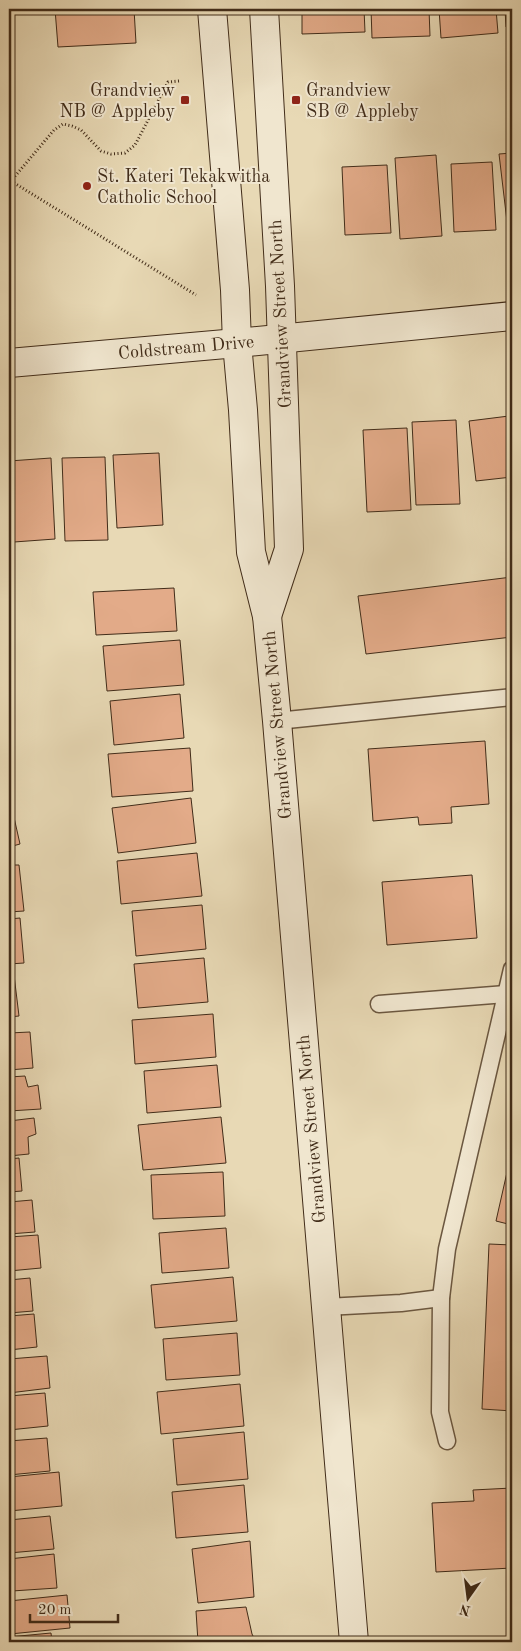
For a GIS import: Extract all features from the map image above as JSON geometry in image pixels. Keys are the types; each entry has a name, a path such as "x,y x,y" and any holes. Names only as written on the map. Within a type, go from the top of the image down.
{"street":[{"name":"Grandview Street North","path":"212,9 235,290 251,552 267,616 278,720 354,1642"},
{"name":"Grandview Street North","path":"264,9 280,286 290,550 267,616"},
{"name":"Coldstream Drive","path":"9,363 512,316"}],"lane":[{"path":"278,720 512,697"},
{"path":"447,1441 440,1412 441,1298 447,1249 512,969"},
{"path":"379,1004 506,994"},
{"path":"326,1307 401,1303 441,1298"}],"path":[{"path":"179,82 168,82 135,145 125,153 111,154 101,151 81,130 62,124 54,130 10,181 196,295"}],"building":[{"path":"55,9 134,9 136,43 58,47"},
{"path":"302,9 364,9 365,32 302,34"},
{"path":"371,9 429,9 430,36 372,38"},
{"path":"439,9 496,9 498,33 441,38"},
{"path":"505,9 512,9 512,27 506,27"},
{"path":"512,153 512,230 508,230 499,154"},
{"path":"436,155 442,236 400,239 395,158"},
{"path":"492,162 496,230 454,232 451,164"},
{"path":"387,165 391,233 345,235 342,167"},
{"path":"509,416 512,444 512,477 476,481 469,421"},
{"path":"456,420 460,504 416,505 412,422"},
{"path":"407,428 411,510 367,512 363,430"},
{"path":"159,453 163,525 117,528 113,455"},
{"path":"105,457 108,540 65,541 62,458"},
{"path":"51,458 55,539 14,542 9,461"},
{"path":"512,577 512,637 366,654 358,596"},
{"path":"174,588 177,631 96,635 93,592"},
{"path":"180,640 184,685 107,691 103,646"},
{"path":"180,694 184,738 114,745 110,701"},
{"path":"485,741 489,804 451,807 452,823 419,825 418,817 373,821 368,749"},
{"path":"190,748 193,791 112,797 108,754"},
{"path":"191,798 196,843 118,853 112,808"},
{"path":"9,804 11,804 20,844 9,847"},
{"path":"197,853 202,896 121,904 117,861"},
{"path":"9,865 19,865 24,911 9,912"},
{"path":"472,875 477,938 387,945 382,882"},
{"path":"202,905 206,949 136,956 132,911"},
{"path":"20,918 24,963 9,964 9,919"},
{"path":"204,958 208,1002 138,1008 134,964"},
{"path":"14,975 19,1016 9,1017 9,976"},
{"path":"213,1014 216,1057 135,1064 132,1020"},
{"path":"30,1032 33,1068 9,1070 9,1033"},
{"path":"217,1065 221,1107 147,1113 144,1071"},
{"path":"25,1076 28,1087 38,1085 41,1109 9,1111 9,1077"},
{"path":"221,1117 226,1163 143,1170 138,1125"},
{"path":"34,1118 36,1134 28,1137 29,1154 9,1156 9,1121"},
{"path":"512,1150 512,1225 496,1221"},
{"path":"19,1158 22,1191 9,1192 9,1159"},
{"path":"223,1172 225,1216 153,1219 151,1175"},
{"path":"32,1200 35,1232 9,1234 9,1202"},
{"path":"226,1228 229,1268 162,1273 159,1233"},
{"path":"38,1235 41,1268 9,1271 9,1237"},
{"path":"489,1244 512,1245 512,1411 482,1409"},
{"path":"233,1277 237,1321 155,1328 151,1285"},
{"path":"30,1278 33,1311 9,1313 9,1280"},
{"path":"34,1314 37,1347 9,1350 9,1316"},
{"path":"237,1333 240,1375 166,1380 163,1339"},
{"path":"47,1356 50,1388 9,1393 9,1359"},
{"path":"240,1384 244,1426 161,1434 157,1392"},
{"path":"45,1393 48,1426 9,1430 9,1396"},
{"path":"244,1432 248,1479 177,1485 173,1439"},
{"path":"47,1438 50,1471 9,1475 9,1441"},
{"path":"59,1472 62,1506 9,1511 9,1477"},
{"path":"244,1485 248,1532 176,1538 172,1492"},
{"path":"512,1488 512,1568 436,1572 432,1503 474,1501 473,1490"},
{"path":"50,1516 54,1549 9,1553 9,1520"},
{"path":"250,1541 254,1597 198,1603 192,1549"},
{"path":"54,1554 57,1588 12,1591 9,1589 9,1559"},
{"path":"67,1595 70,1628 10,1634 9,1601"},
{"path":"246,1607 252,1634 256,1642 198,1642 196,1611"},
{"path":"51,1633 52,1642 9,1642 9,1637"}],"place":[{"name":"Grandview NB @ Appleby","path":"185,100"},
{"name":"Grandview SB @ Appleby","path":"296,100"},
{"name":"St. Kateri Tekakwitha Catholic School","path":"87,186"}]}
